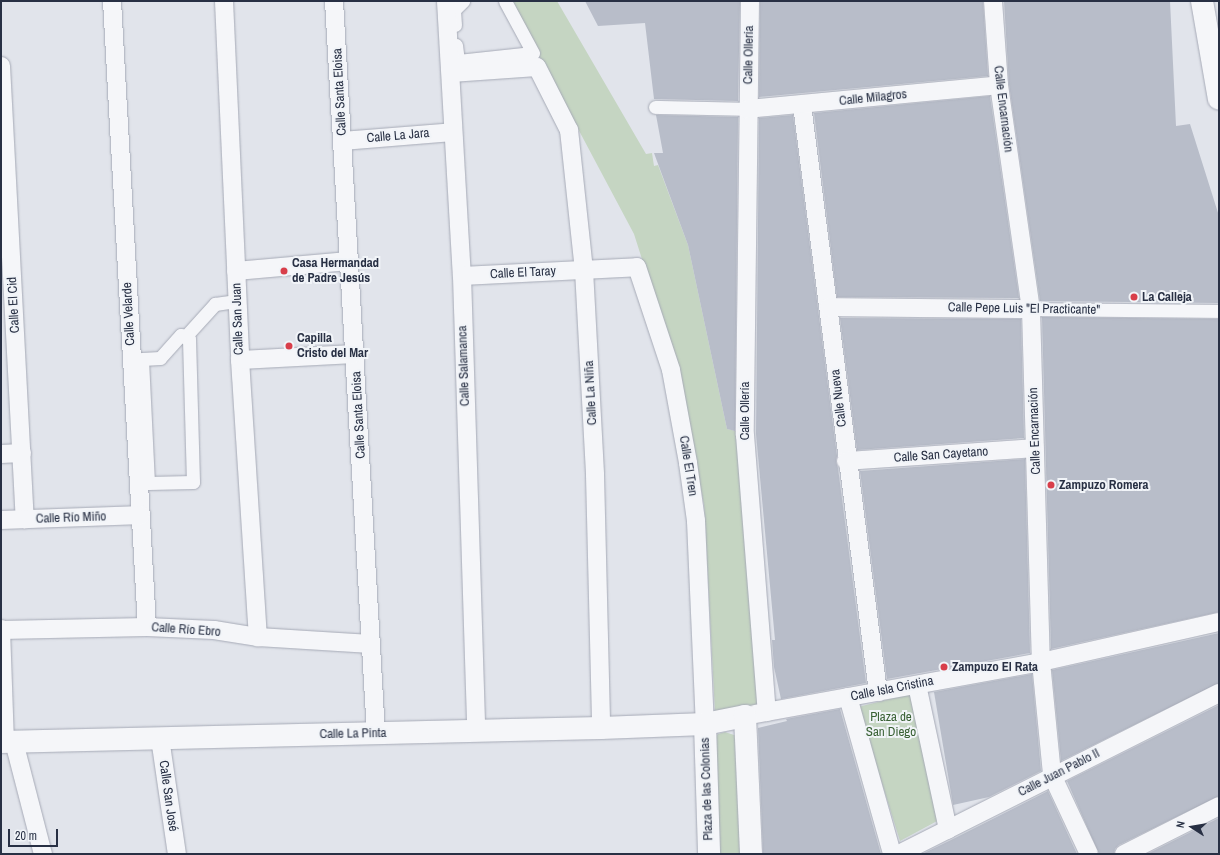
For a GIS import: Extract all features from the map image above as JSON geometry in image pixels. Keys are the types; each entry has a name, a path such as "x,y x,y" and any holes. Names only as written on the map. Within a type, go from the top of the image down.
{"street":[{"name":"Calle Velarde","path":"112,1 147,627"},
{"name":"Calle San Juan","path":"224,1 240,360 258,637"},
{"name":"Calle Santa Eloisa","path":"334,1 376,734"},
{"name":"Calle Salamanca","path":"446,1 462,276 476,731"},
{"path":"463,1 454,10 458,60 533,53 505,1"},
{"name":"Calle Ollería","path":"750,1 745,435 767,712"},
{"name":"Calle Encarnación","path":"993,1 999,85 1031,309 1040,662 1052,775 1089,854"},
{"path":"1208,5 1219,99"},
{"name":"Calle El Cid","path":"1,66 25,519"},
{"name":"Calle La Niña","path":"451,74 537,67 569,130 584,270 595,475 601,728"},
{"name":"Calle Milagros","path":"748,109 999,85"},
{"name":"Calle Nueva","path":"802,105 829,307 846,461 878,692"},
{"path":"655,107 748,109"},
{"name":"Calle La Jara","path":"342,141 453,132"},
{"path":"236,271 349,261"},
{"name":"Calle El Tren","path":"584,270 637,267 671,370 696,521 705,724"},
{"name":"Calle El Taray","path":"462,276 584,270"},
{"path":"185,337 215,304 237,301"},
{"name":"Calle Pepe Luis \"El Practicante\"","path":"829,307 1219,311"},
{"path":"181,335 185,337 189,339 193,482 148,483 142,358 160,358 181,335"},
{"path":"240,360 355,354"},
{"name":"Calle San Cayetano","path":"846,461 1035,448"},
{"path":"1,454 22,453"},
{"name":"Calle Río Miño","path":"1,520 141,516"},
{"name":"Calle Isla Cristina","path":"705,724 1040,662 1219,622"},
{"name":"Calle Río Ebro","path":"1,630 147,627 214,630 258,637 371,644"},
{"path":"1,630 6,742 43,854"},
{"path":"917,684 948,830"},
{"name":"Calle Juan Pablo II","path":"899,854 1052,775 1219,693"},
{"path":"848,697 892,854"},
{"path":"745,716 751,854"},
{"name":"Calle La Pinta","path":"6,742 376,734 705,724"},
{"name":"Plaza de las Colonias","path":"705,724 709,854"},
{"name":"Calle San José","path":"160,738 177,854"},
{"path":"1124,854 1219,806"}],"green space":[{"path":"510,1 557,1 646,154 652,153 654,166 658,165 688,245 727,429 736,431 761,706 715,712 704,505 677,369 634,234"},
{"name":"Plaza de San Diego","path":"910,694 939,820 900,841 858,707"},
{"path":"725,732 737,736 746,854 716,854 713,740 718,734"}],"building":[{"path":"585,1 740,1 738,101 654,99 645,23 598,26"},
{"path":"760,1 983,1 988,76 759,97"},
{"path":"1004,1 1170,1 1176,126 1190,124 1219,216 1219,303 1040,301 1009,84"},
{"path":"990,96 1019,298 837,297 814,113"},
{"path":"656,115 738,117 735,431 727,429 688,245 654,153 663,153"},
{"path":"793,115 837,456 836,462 866,683 781,699 774,667 772,640 775,640 756,434 759,118"},
{"path":"1042,317 1219,319 1219,612 1051,649"},
{"path":"840,318 1021,319 1024,438 857,450"},
{"path":"1025,459 1030,653 887,679 860,471"},
{"path":"1219,633 1219,683 1061,761 1052,670"},
{"path":"1032,674 1041,771 989,797 953,805 934,692"},
{"path":"1219,705 1219,796 1119,845 1115,849 1114,854 1099,854 1067,781"},
{"path":"840,709 881,854 763,854 758,728 787,721 786,719"},
{"path":"1048,791 1077,854 922,854 951,840"},
{"path":"1219,818 1219,854 1147,854"}],"place":[{"name":"Casa Hermandad de Padre Jesús","path":"284,271"},
{"name":"La Calleja","path":"1134,297"},
{"name":"Capilla Cristo del Mar","path":"289,346"},
{"name":"Zampuzo Romera","path":"1051,485"},
{"name":"Zampuzo El Rata","path":"944,667"}]}
